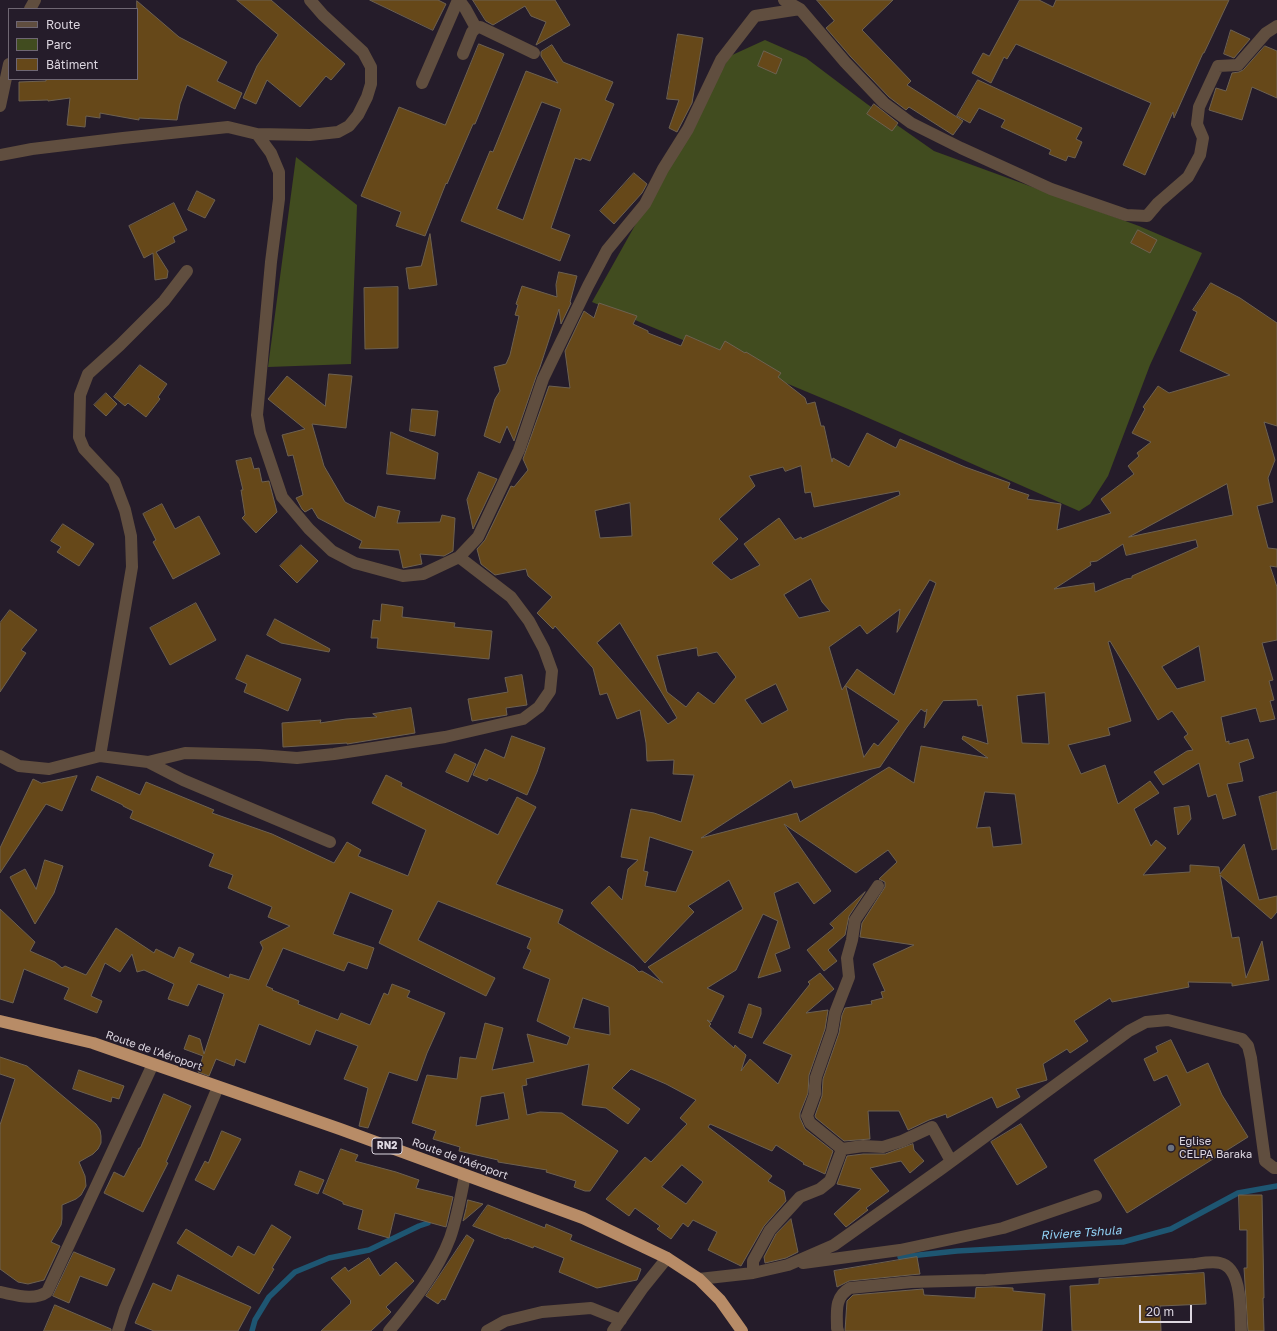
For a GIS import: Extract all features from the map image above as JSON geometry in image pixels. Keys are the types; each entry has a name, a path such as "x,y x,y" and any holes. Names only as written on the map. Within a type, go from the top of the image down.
{"highway":[{"name":"Route de l'Aéroport","path":"0,1021 93,1043 340,1129 583,1218 667,1258 699,1279 720,1300 742,1331"}],"street":[{"path":"0,155 47,147 228,127 258,134 310,135 338,132 349,126 358,115 368,97 371,84 371,68 363,52 323,15 310,0"},
{"path":"422,83 458,0 465,8 476,28"},
{"path":"786,0 800,9 845,62 884,103 911,123 961,148 1051,189 1126,215 1147,216 1158,203 1188,177 1200,155 1203,138 1197,124 1199,107 1218,66 1238,65 1266,33 1277,26"},
{"path":"258,134 271,153 279,172 279,199 271,262 257,415 260,432 282,498 309,529 332,551 355,563 403,576 423,574 459,557 478,538 519,450 543,379 588,286 607,250 645,204 663,169 688,129 721,60 755,16 800,9"},
{"path":"463,54 472,32 476,28 480,27 534,53"},
{"path":"0,106 8,69"},
{"path":"100,756 132,567 131,536 126,510 114,481 84,449 79,437 80,395 88,374 120,345 164,301 187,271"},
{"path":"148,762 185,753 260,755 297,758 334,754 445,737 523,719 539,708 550,690 552,671 544,649 529,621 511,597 459,557"},
{"path":"0,756 19,766 50,769 100,756 148,762 183,780 330,842"},
{"path":"878,886 855,920 847,958 849,977 835,1013 832,1031 816,1077 815,1094 807,1116 810,1123 842,1149 863,1146 883,1147 902,1141 932,1127 951,1161"},
{"path":"788,1265 834,1245 1129,1031 1146,1022 1168,1020 1242,1039 1248,1046 1251,1058 1264,1161 1274,1168 1277,1168"},
{"path":"0,1292 34,1298 47,1292 153,1064"},
{"path":"118,1331 125,1309 218,1087"},
{"path":"753,1273 753,1262 770,1230 800,1197 820,1189 830,1181 842,1149"},
{"path":"389,1331 419,1294 434,1270 449,1239 457,1214 465,1175"},
{"path":"699,1279 753,1273 788,1265 900,1250 1003,1228 1096,1196"},
{"path":"613,1331 642,1289 667,1258"},
{"path":"838,1331 838,1302 844,1291 850,1288 911,1282 986,1280 1221,1263 1233,1272 1239,1292 1241,1331"},
{"path":"486,1331 505,1321 542,1312 591,1308 621,1320"}],"green space":[{"path":"765,40 806,58 867,104 934,151 1139,226 1202,253 1150,365 1108,476 1090,504 1079,511 848,409 592,302 730,56"},
{"path":"296,157 357,205 351,364 268,367"}],"building":[{"path":"237,0 271,0 345,64 331,80 326,76 300,107 267,80 256,104 243,98 257,66 278,35"},
{"path":"370,0 438,0 446,4 433,30"},
{"path":"473,0 555,0 570,25 536,45 546,22 531,16 525,6 493,25 486,21"},
{"path":"817,0 893,0 862,30 911,81 907,85 963,121 953,135 909,107 906,110 889,97 826,28 834,21"},
{"path":"1020,0 1039,0 1053,7 1056,0 1229,0 1174,118 1173,112 1145,175 1123,165 1151,103 1016,44 1007,59 1004,57 991,83 972,73 983,53 989,56"},
{"path":"137,1 179,37 227,62 217,81 242,93 235,109 187,85 180,104 177,120 139,118 139,120 100,113 100,118 86,116 85,127 67,125 70,98 48,101 19,101 19,82 46,80 138,80"},
{"path":"1231,30 1250,39 1234,58 1224,54"},
{"path":"678,34 703,38 692,103 677,132 669,128 679,100 667,99"},
{"path":"479,44 504,54 475,124 473,124 447,184 446,183 425,236 396,226 401,212 361,196 399,107 445,125"},
{"path":"552,45 563,62 613,82 605,100 614,104 590,161 582,158 581,160 575,158 551,228 570,235 560,261 461,221 490,151 493,152 526,71 558,83 541,56 541,52","holes":["542,102 561,109 523,220 497,209"]},
{"path":"1265,46 1277,51 1277,98 1252,87 1242,120 1209,110 1216,88 1226,91 1232,73 1243,70"},
{"path":"764,51 782,59 776,74 758,66"},
{"path":"978,80 1082,128 1076,139 1082,142 1075,158 1068,156 1066,161 1049,154 1051,150 1001,127 1005,120 979,108 970,123 957,116"},
{"path":"874,104 898,123 892,131 867,114"},
{"path":"634,173 647,184 642,193 614,224 600,211"},
{"path":"197,191 215,200 205,218 188,210"},
{"path":"174,203 187,230 173,237 175,242 156,252 168,271 167,278 155,280 153,253 144,258 129,226"},
{"path":"1138,230 1157,240 1150,253 1131,243"},
{"path":"430,234 437,285 409,289 406,268 421,266"},
{"path":"559,272 577,276 571,303 561,324 559,309 514,441 507,426 500,443 484,436 495,399 500,391 494,367 506,364 510,355 519,316 515,315 518,305 516,304 522,286 557,297 556,285"},
{"path":"1211,283 1240,298 1277,323 1277,426 1264,422 1275,460 1268,478 1273,502 1257,506 1268,548 1277,549 1277,567 1270,566 1277,587 1277,640 1262,643 1273,680 1269,681 1274,700 1270,701 1275,719 1260,722 1256,708 1221,717 1226,742 1229,741 1229,744 1248,739 1254,758 1239,763 1243,781 1227,784 1236,815 1223,819 1216,794 1208,797 1199,763 1163,785 1154,772 1187,751 1193,750 1184,737 1188,734 1172,711 1158,720 1110,641 1108,642 1131,721 1108,728 1110,735 1068,745 1081,774 1105,765 1118,804 1150,781 1159,793 1134,809 1151,846 1156,840 1166,848 1143,875 1190,872 1190,865 1219,867 1220,874 1244,844 1259,900 1277,896 1277,912 1271,919 1220,875 1232,938 1239,937 1246,978 1262,941 1269,980 1232,986 1232,983 1188,982 1189,987 1112,1002 1110,998 1074,1021 1088,1041 1070,1053 1067,1049 1043,1064 1047,1080 1016,1089 1020,1097 997,1108 992,1097 947,1118 946,1114 908,1130 899,1111 868,1111 870,1139 844,1141 815,1116 822,1096 823,1079 839,1033 842,1015 845,1008 872,1004 871,1001 883,998 881,992 885,991 873,964 914,945 860,937 862,923 885,887 885,882 879,879 897,862 888,850 856,873 784,824 831,891 814,904 798,882 774,893 790,948 775,954 781,971 758,978 778,921 763,914 736,970 707,988 724,996 711,1022 707,1020 711,1024 709,1026 734,1048 735,1045 746,1055 741,1071 750,1059 778,1084 792,1055 763,1043 810,984 808,982 820,973 834,989 806,1013 828,1010 825,1029 809,1075 808,1093 800,1113 800,1118 805,1129 833,1151 825,1174 803,1164 804,1163 776,1145 772,1151 710,1124 708,1127 772,1176 768,1181 784,1191 786,1201 764,1226 741,1266 708,1250 717,1232 693,1220 688,1227 683,1223 671,1239 657,1229 660,1226 635,1208 629,1216 606,1199 645,1157 651,1162 687,1124 680,1118 696,1100 666,1084 631,1069 612,1088 640,1109 628,1124 606,1108 582,1105 589,1064 526,1079 527,1085 522,1086 527,1115 540,1112 562,1113 618,1151 590,1191 585,1191 574,1187 576,1181 546,1172 547,1170 498,1162 498,1160 459,1151 460,1147 433,1139 436,1131 412,1123 427,1075 457,1079 460,1057 476,1059 485,1023 503,1028 492,1070 534,1062 527,1034 567,1045 570,1037 537,1021 550,979 523,968 531,950 527,948 531,938 438,901 418,940 495,978 486,996 379,943 393,910 350,892 333,934 374,948 367,969 348,962 344,971 283,948 266,986 299,1001 298,1004 338,1020 341,1013 370,1025 384,993 388,995 392,984 410,991 407,997 445,1013 427,1053 417,1081 389,1072 368,1128 359,1126 368,1088 344,1079 358,1046 316,1030 310,1045 259,1024 245,1063 236,1059 234,1066 216,1059 209,1076 198,1072 203,1056 184,1049 189,1035 200,1039 204,1054 224,994 198,984 188,1006 168,999 174,984 144,970 137,972 132,954 120,972 105,963 91,996 102,1001 97,1013 64,999 69,988 24,969 13,1003 0,999 0,909 35,942 30,951 55,962 62,968 65,966 86,975 116,928 154,953 156,949 174,958 179,947 194,954 190,962 229,978 230,974 249,980 263,948 260,942 290,926 268,917 272,907 228,888 233,875 209,866 214,854 130,818 133,811 91,790 97,776 140,795 146,782 214,810 212,813 272,834 334,863 347,842 361,850 358,856 408,876 426,830 372,803 386,775 402,783 401,786 498,835 517,797 536,807 496,884 563,910 558,923 634,967 639,972 642,971 663,983 648,967 743,909 729,880 688,906 694,912 645,963 591,903 609,886 622,900 628,869 638,860 621,857 631,809 654,813 681,822 694,775 673,774 674,760 647,761 646,743 640,710 617,719 607,693 600,695 593,668 555,626 553,629 537,613 552,597 528,576 526,569 495,575 481,564 477,549 485,540 511,486 514,487 528,470 523,459 549,386 570,388 565,351 584,311 594,318 599,303 637,316 633,324 648,331 648,333 681,346 686,335 720,350 725,341 781,373 778,377 805,398 807,404 815,402 821,426 824,426 832,462 833,458 849,467 867,433 896,448 900,439 965,467 1010,483 1008,488 1029,495 1027,499 1061,504 1057,530 1111,513 1101,499 1134,474 1128,466 1139,456 1137,453 1151,442 1132,433 1145,409 1143,407 1158,386 1169,393 1230,375 1180,351 1197,312 1193,310","holes":["801,466 805,493 811,492 814,507 899,491 900,495 802,539 801,537 795,540 779,518 744,544 760,565 731,580 712,563 738,539 719,519 755,486 749,476 783,467 785,471","1227,484 1233,515 1129,537","630,503 632,536 600,538 595,511","1196,540 1198,547 1132,576 1132,578 1095,592 1094,583 1054,589 1091,565 1090,562 1097,561 1123,544 1126,555","811,579 822,602 830,611 799,618 784,595","930,580 936,583 894,695 857,669 842,690 829,647 860,625 867,634 900,609 897,632","620,623 677,718 668,724 597,643","1199,646 1205,681 1177,689 1162,667","697,648 698,656 717,652 736,677 714,704 698,692 686,707 667,692 657,656","776,684 788,710 762,724 745,700","846,686 899,721 878,746 874,743 864,757","1045,693 1049,744 1022,743 1017,696","977,700 978,706 982,705 988,744 963,736 962,739 988,758 921,746 914,783 889,767 800,822 797,813 701,838 791,780 794,788 880,767 921,709 925,712 927,709 924,728 943,701","985,792 1015,794 1022,844 993,847 990,827 977,828","650,837 693,851 676,892 645,886 648,872 644,871","583,998 609,1007 610,1035 574,1028","504,1093 509,1119 476,1126 481,1097","682,1165 703,1182 686,1204 662,1187"]},
{"path":"398,287 398,348 365,349 364,288"},
{"path":"140,365 167,384 158,397 160,399 146,417 128,403 125,406 114,397"},
{"path":"329,374 352,376 346,428 312,424 324,466 345,502 375,518 378,506 400,511 397,523 440,522 442,515 455,518 453,551 444,556 420,554 422,564 403,568 399,550 359,548 362,541 318,518 312,508 305,512 302,509 296,498 303,495 293,455 288,456 282,435 305,429 268,399 287,376 325,406"},
{"path":"106,393 117,404 106,416 94,405"},
{"path":"412,409 438,411 435,436 410,431"},
{"path":"391,432 438,453 435,479 387,474"},
{"path":"251,458 254,469 259,468 262,482 269,481 277,512 256,533 242,518 245,515 241,490 243,490 236,461"},
{"path":"479,472 497,479 473,529 467,500"},
{"path":"162,504 175,529 199,516 220,554 173,579 153,542 156,540 143,514"},
{"path":"63,524 94,544 79,566 57,552 61,547 51,541"},
{"path":"301,545 318,561 297,583 280,566"},
{"path":"196,603 216,640 170,665 150,628"},
{"path":"382,604 403,607 402,617 455,623 454,627 492,631 489,659 377,648 378,638 371,638 373,620 380,621"},
{"path":"10,610 37,630 21,650 26,653 0,692 0,623"},
{"path":"275,619 330,649 329,652 281,643 267,635"},
{"path":"247,655 301,679 288,711 244,692 247,684 236,679"},
{"path":"522,675 527,705 506,708 507,715 472,721 468,699 508,692 505,678"},
{"path":"411,708 415,733 347,744 283,747 282,723 321,720 320,723 346,719 377,717 373,714"},
{"path":"512,736 545,748 527,795 489,778 487,781 473,775 485,749 504,758"},
{"path":"455,754 476,764 468,782 446,772"},
{"path":"77,776 62,811 46,804 0,873 0,848 33,779 41,783"},
{"path":"1277,792 1277,849 1272,850 1259,797"},
{"path":"1189,806 1191,819 1178,835 1174,808"},
{"path":"45,860 63,866 54,893 35,924 10,877 25,869 36,889"},
{"path":"865,892 849,916 845,935 828,950 837,961 824,971 807,950 834,928 830,924"},
{"path":"749,1004 761,1008 761,1014 752,1038 739,1033"},
{"name":"Eglise CELPA Baraka","path":"1171,1040 1187,1073 1208,1063 1222,1095 1248,1137 1127,1213 1094,1160 1181,1105 1167,1075 1154,1081 1144,1059 1158,1052 1156,1047"},
{"path":"0,1057 27,1066 96,1124 100,1130 101,1136 101,1143 98,1149 93,1154 79,1162 85,1176 86,1186 81,1195 76,1199 62,1205 61,1225 51,1242 60,1246 44,1280 28,1284 18,1282 0,1269 0,1125 15,1079 0,1074"},
{"path":"79,1070 124,1086 119,1099 112,1097 111,1102 73,1089"},
{"path":"164,1094 191,1106 166,1162 168,1163 143,1212 104,1193 114,1172 124,1177 140,1148"},
{"path":"1021,1124 1047,1167 1017,1185 991,1142"},
{"path":"222,1131 241,1139 214,1190 195,1180 205,1161 208,1163"},
{"path":"913,1144 914,1150 924,1161 910,1173 901,1161 870,1168 889,1191 866,1208 868,1210 846,1227 834,1214 861,1189 837,1184 847,1156 885,1154"},
{"path":"341,1149 358,1155 355,1161 419,1180 416,1188 453,1197 446,1227 395,1213 389,1238 358,1229 363,1210 343,1204 343,1202 323,1193"},
{"path":"300,1171 324,1180 318,1194 295,1185"},
{"path":"1239,1195 1262,1195 1264,1331 1248,1331 1244,1268 1247,1268 1247,1230 1240,1230"},
{"path":"468,1200 483,1204 463,1221 466,1209"},
{"path":"488,1205 545,1228 546,1224 572,1235 570,1240 641,1269 637,1280 597,1288 559,1272 564,1258 534,1246 533,1248 473,1226"},
{"path":"791,1219 798,1252 786,1258 765,1263 764,1257 776,1234"},
{"path":"272,1225 291,1237 272,1268 274,1269 259,1294 177,1243 186,1229 232,1257 238,1246 254,1255"},
{"path":"467,1235 474,1240 445,1300 442,1299 438,1304 426,1296"},
{"path":"74,1252 115,1269 107,1286 80,1276 69,1303 53,1296"},
{"path":"917,1257 920,1274 849,1281 837,1287 834,1271"},
{"path":"369,1258 380,1276 396,1262 414,1281 386,1307 391,1312 371,1331 321,1331 351,1303 351,1301 331,1278 345,1267 348,1271"},
{"path":"1204,1273 1206,1304 1160,1306 1161,1331 1072,1331 1070,1286 1099,1284 1099,1279"},
{"path":"178,1275 251,1307 238,1331 154,1331 135,1323 153,1283 171,1291"},
{"path":"976,1288 1013,1288 1013,1291 1045,1294 1042,1331 845,1331 847,1301 853,1295 923,1289 924,1295 975,1298"},
{"path":"55,1305 111,1329 111,1331 44,1331"}],"waterway":[{"name":"Riviere Tshula","path":"900,1257 957,1251 1123,1242 1171,1229 1238,1193 1277,1186"},
{"path":"252,1331 255,1320 269,1297 295,1272 329,1258 369,1250 428,1223"}],"place":[{"name":"Eglise CELPA Baraka","path":"1171,1148"}]}
